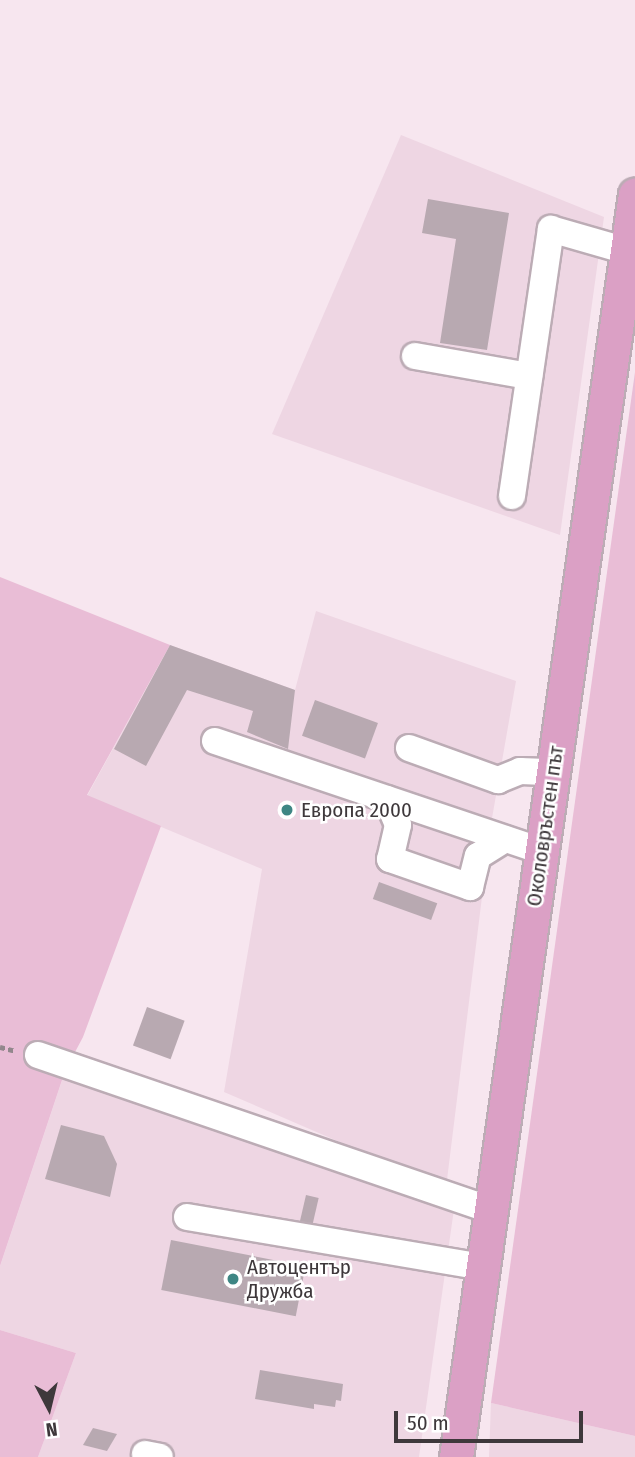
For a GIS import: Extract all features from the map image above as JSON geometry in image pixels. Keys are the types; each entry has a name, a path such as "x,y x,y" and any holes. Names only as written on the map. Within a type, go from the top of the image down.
{"main road":[{"name":"Околовръстен път","path":"456,1457 635,195"}],"lane":[{"path":"512,496 551,229 627,251"},
{"path":"415,356 529,376"},
{"path":"215,741 541,851"},
{"path":"409,748 498,780 520,771 552,772"},
{"path":"387,799 398,825 390,859 470,887 478,856 505,839"},
{"path":"38,1055 491,1210"},
{"path":"187,1217 483,1267"}],"shaded area":[{"path":"401,135 604,217 560,535 272,434"},
{"path":"635,372 635,1436 491,1403"},
{"path":"0,577 170,645 87,795 161,826 83,1037 65,1071 0,1266"},
{"path":"316,611 516,681 491,824 446,1188 224,1092 262,869 87,796 170,645 295,690"},
{"path":"65,1071 454,1209 419,1457 38,1457 76,1353 0,1330 0,1266"},
{"path":"0,1330 76,1353 38,1457 0,1457"},
{"path":"491,1403 635,1436 635,1457 489,1457"}],"building":[{"path":"428,199 509,213 487,350 440,343 456,239 422,233"},
{"path":"170,645 295,690 288,749 247,732 253,711 187,690 146,766 114,749"},
{"path":"315,700 378,723 365,759 302,736"},
{"path":"379,882 437,903 431,920 373,899"},
{"path":"147,1007 185,1021 171,1059 133,1046"},
{"path":"61,1125 104,1136 117,1164 110,1197 45,1179"},
{"path":"306,1195 319,1198 312,1225 300,1222"},
{"name":"Автоцентър Дружба","path":"171,1240 305,1266 296,1316 161,1290"},
{"path":"260,1370 343,1384 341,1401 336,1400 335,1407 314,1404 314,1409 255,1399"},
{"path":"93,1428 117,1434 107,1451 83,1445"}],"place":[{"name":"Европа 2000","path":"287,810"},
{"name":"Автоцентър Дружба","path":"233,1279"}]}
